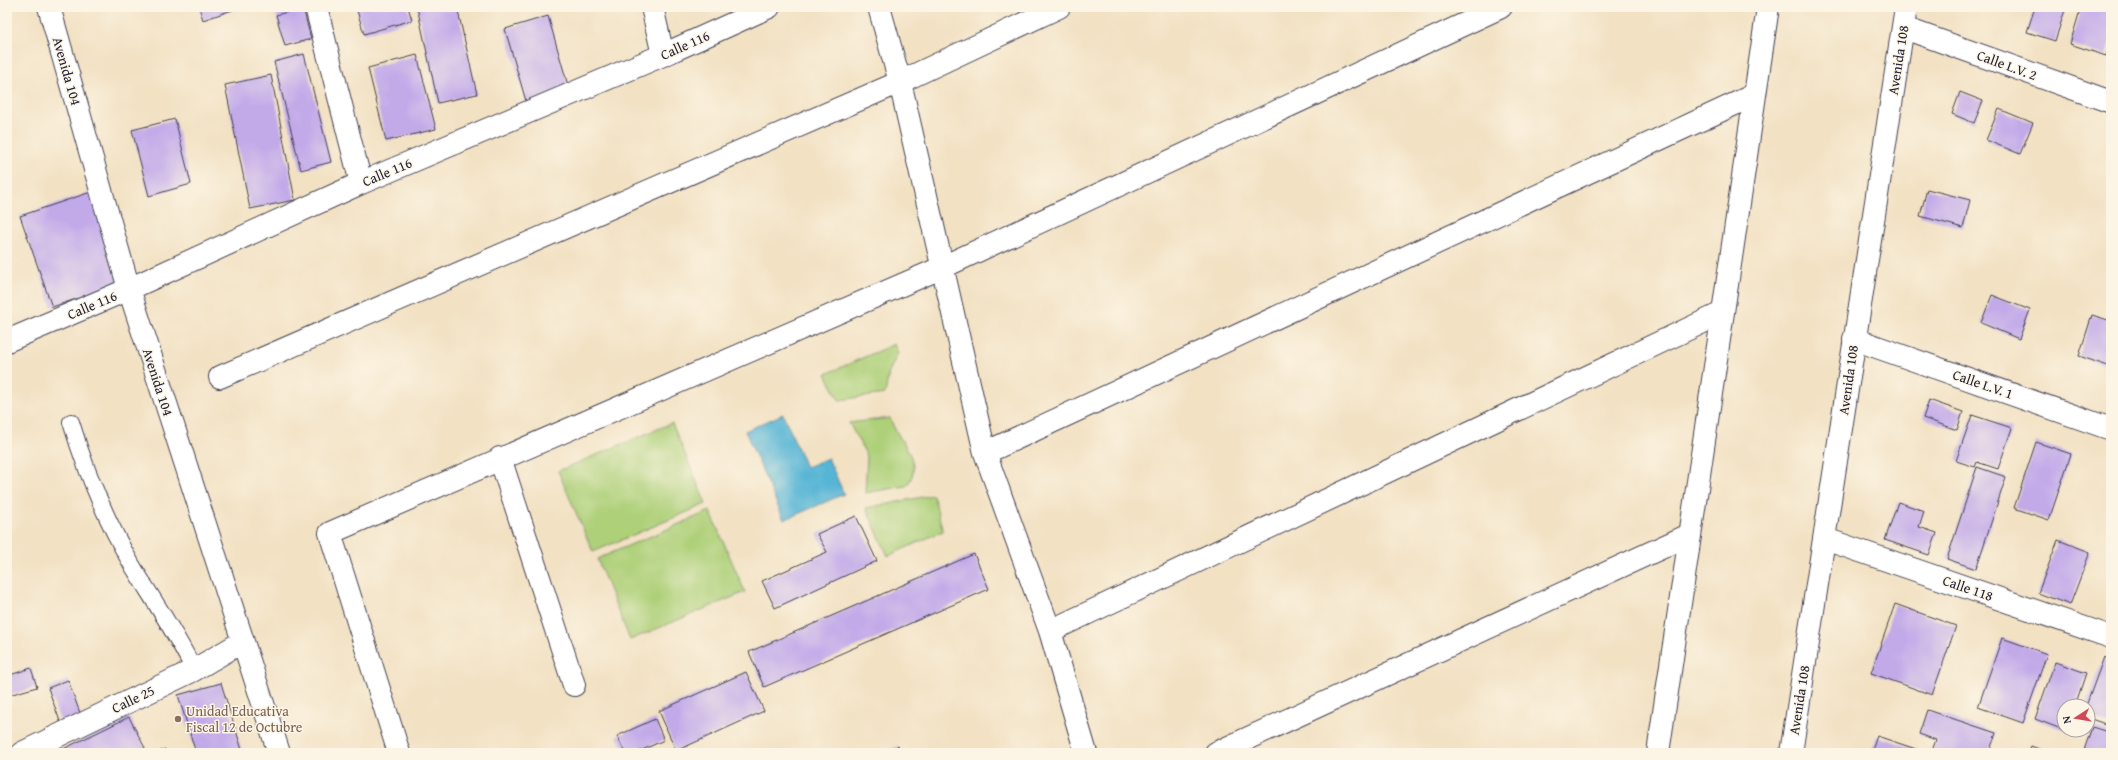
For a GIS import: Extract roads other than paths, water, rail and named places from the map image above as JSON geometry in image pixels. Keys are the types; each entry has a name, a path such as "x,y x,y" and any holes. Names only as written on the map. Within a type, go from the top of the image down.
{"street":[{"name":"Avenida 104","path":"49,7 129,289 279,753"},
{"path":"316,7 361,183"},
{"path":"652,7 663,55"},
{"name":"Calle 116","path":"7,341 129,289 361,183 663,55 769,7"},
{"path":"879,7 900,82 986,453 1050,631 1086,753"},
{"path":"220,377 900,82 1059,7"},
{"path":"399,753 330,533 942,267 1501,7"},
{"path":"1658,753 1768,7"},
{"name":"Calle L.V. 2","path":"1905,17 2111,102"},
{"name":"Avenida 108","path":"1791,753 1905,17"},
{"path":"986,453 1754,95"},
{"path":"1050,631 1722,313"},
{"name":"Calle L.V. 1","path":"1854,339 2111,430"},
{"path":"500,458 574,685"},
{"path":"1216,753 1689,535"},
{"name":"Calle 118","path":"1825,539 2111,637"},
{"name":"Calle 25","path":"22,753 194,670 242,642"}],"lane":[{"path":"70,422 104,511 132,565 181,642 194,670"}],"water":[{"path":"783,414 806,467 828,458 844,494 784,520 745,431"}],"place":[{"name":"Unidad Educativa Fiscal 12 de Octubre","path":"178,719"}]}
